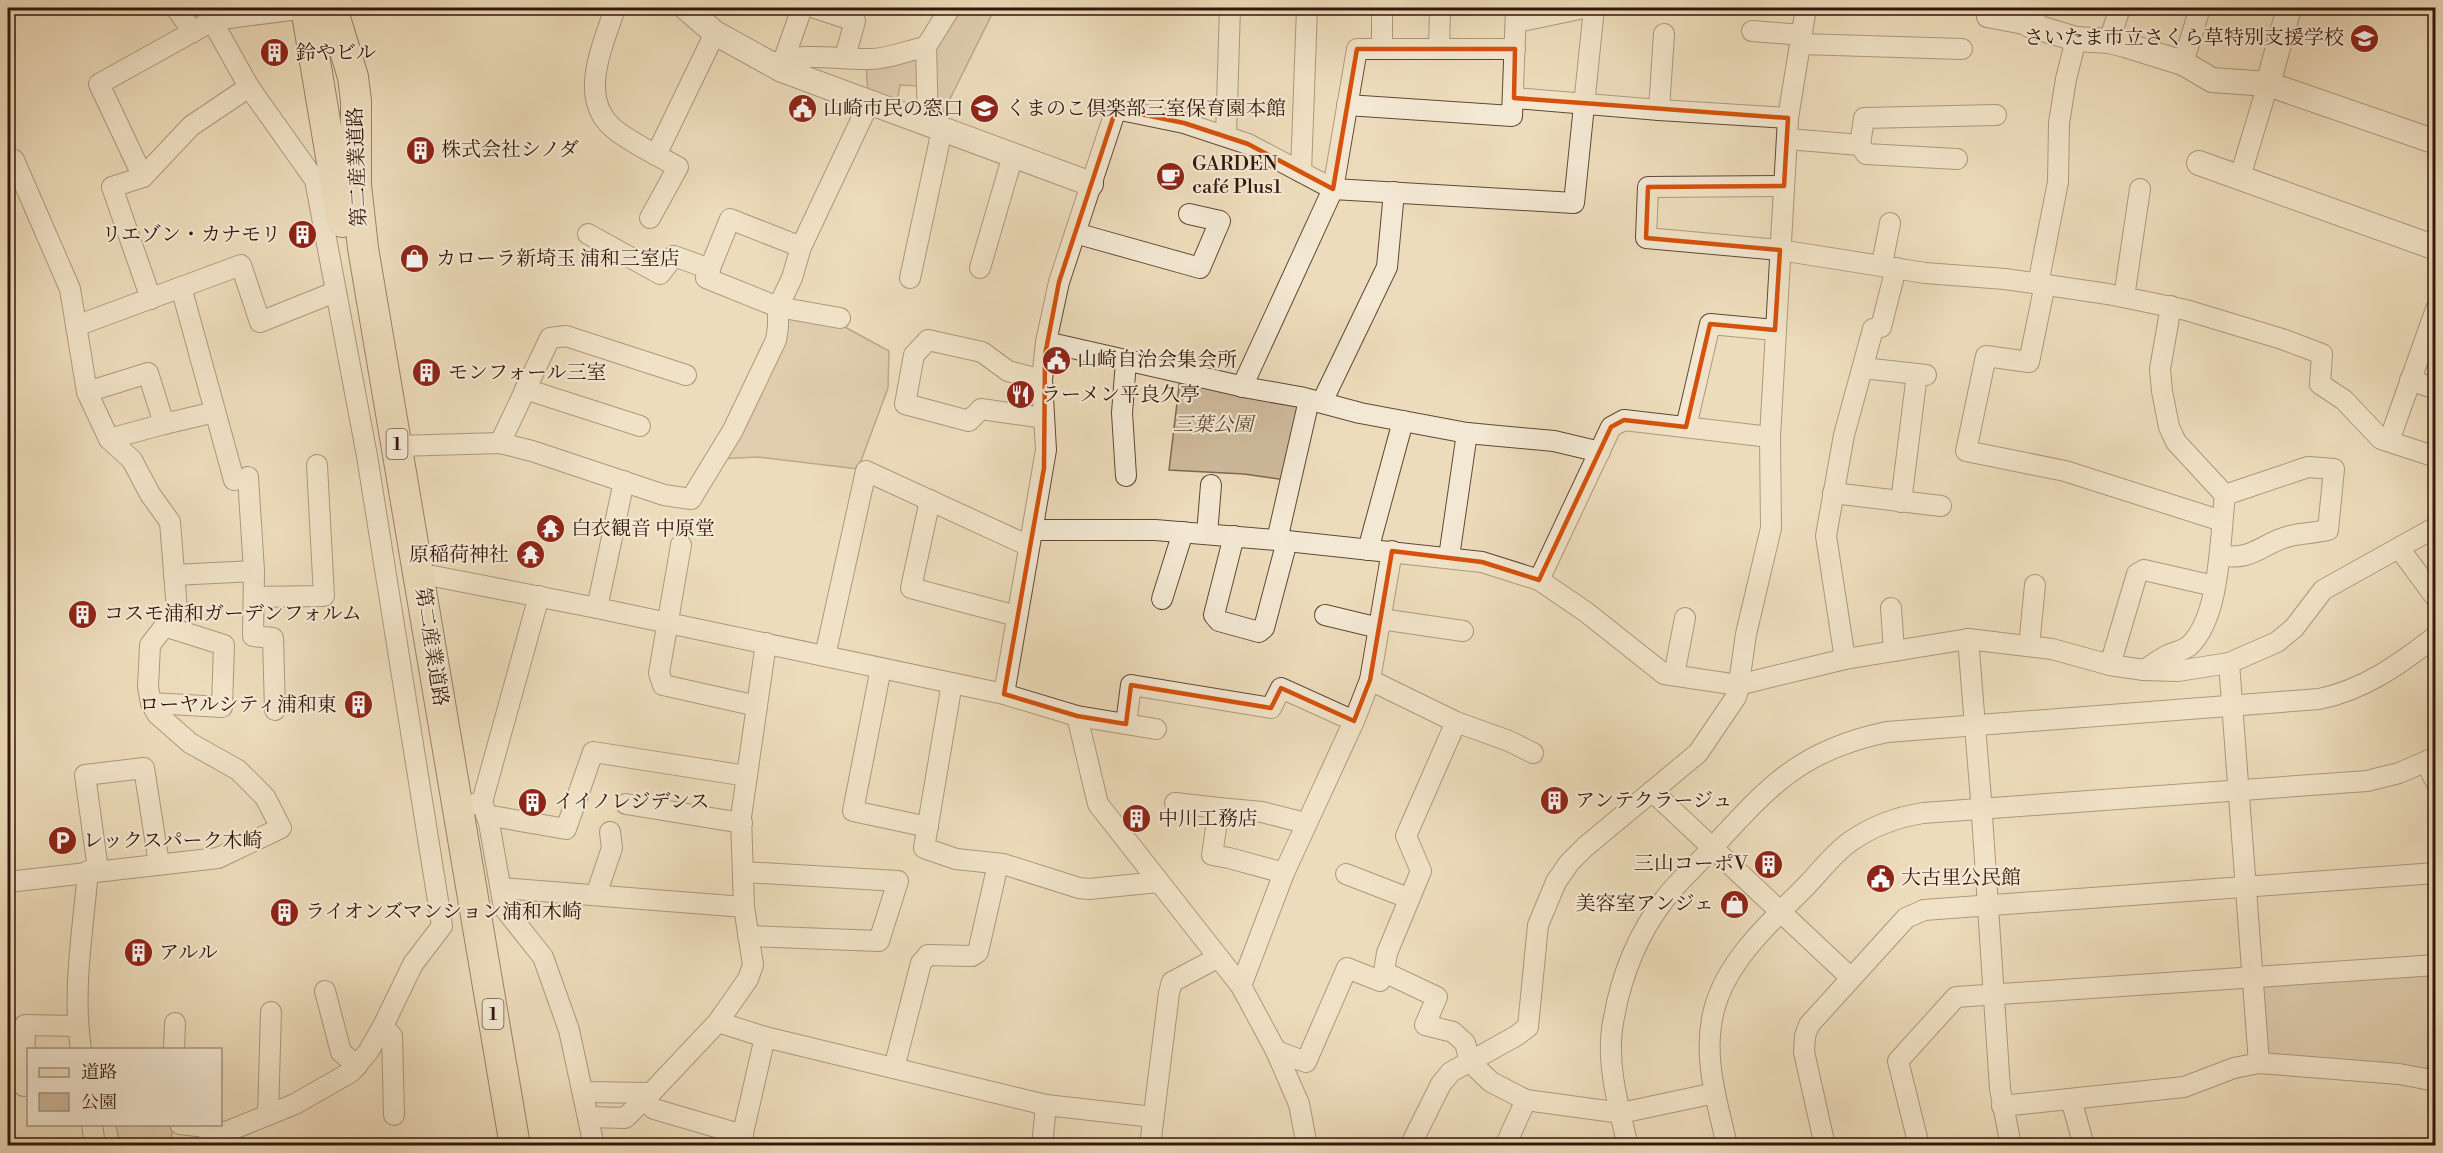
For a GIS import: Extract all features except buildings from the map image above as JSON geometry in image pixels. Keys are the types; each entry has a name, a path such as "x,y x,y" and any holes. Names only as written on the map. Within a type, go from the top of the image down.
{"main road":[{"name":"第二産業道路","path":"306,8 436,805 497,1146"},
{"name":"第二産業道路","path":"332,8 353,77 356,101 357,210 419,576 475,808 515,1146"}],"street":[{"path":"176,8 193,32"},
{"path":"143,177 99,84 193,32 209,14 306,8"},
{"path":"615,8 595,73 594,88 599,111 616,131 678,167 650,218"},
{"path":"686,8 715,33 778,61 803,79 1091,184"},
{"path":"778,61 802,8"},
{"path":"815,8 855,21 845,57"},
{"path":"910,278 935,128 926,47 950,8"},
{"path":"1226,136 1230,8"},
{"path":"1301,172 1307,8"},
{"path":"1382,49 1383,8"},
{"path":"1439,49 1440,8"},
{"path":"1347,105 1512,116 1517,15 1584,8"},
{"path":"1004,694 1046,450 1042,380 1046,342 1059,282 1116,109 1184,123 1248,144 1333,189 1574,203 1594,8"},
{"path":"1410,1146 1441,1084 1451,1072 1528,1027 1538,926 1556,882 1569,863 1585,846 1698,753 1736,697 1746,634 1771,528 1770,437 1788,118 1806,8"},
{"path":"2109,41 2120,8"},
{"path":"2183,63 2200,8"},
{"path":"2240,177 2289,8"},
{"path":"205,1146 211,1138 295,1104 351,1072 383,1026 413,964 442,926 367,456 315,180 249,87 209,14"},
{"path":"1987,17 2032,16 2076,39 2109,41 2183,63 2212,80 2268,84 2436,142"},
{"path":"1752,31 1801,40 1962,49"},
{"path":"656,154 715,33"},
{"path":"1659,110 1664,34"},
{"path":"2076,39 2066,79 2060,123 2057,192 2030,362 1986,356 1966,451 2065,471 2222,521"},
{"path":"778,61 845,57 872,59 926,47"},
{"path":"1242,387 1333,189 1357,49 1515,49"},
{"path":"151,299 112,187 143,177 191,126 249,87"},
{"path":"1514,98 1788,118"},
{"path":"398,446 500,443 532,451 664,495 691,499 733,430 776,340 778,306 792,278 801,247 869,103"},
{"path":"1957,159 1866,154 1860,145 1864,118 1996,116"},
{"path":"1788,140 1860,145"},
{"path":"980,268 1013,155"},
{"path":"8,161 14,160 70,289 87,392 109,440 132,460 150,494 170,522 177,610 150,645 148,687 151,704 157,714 190,743 238,770 265,796 280,828 218,858 8,882"},
{"path":"2199,163 2436,248"},
{"path":"1784,186 1648,187 1646,238 1780,250 1940,275 2042,284 2171,306 2282,339 2322,354 2320,384 2352,408 2375,434 2436,458"},
{"path":"2124,297 2140,189"},
{"path":"1234,536 1214,615 1219,621 1259,632 1264,628 1282,541 1316,401 1387,267 1394,192"},
{"path":"1075,233 1200,268 1220,221 1189,214"},
{"path":"801,247 730,219 706,278 778,306 840,318"},
{"path":"1845,659 1826,536 1844,435 1873,329 1881,327 1889,266 1890,224"},
{"path":"588,234 660,274 674,256 710,269"},
{"path":"76,326 241,266 260,322 335,292"},
{"path":"181,287 215,411 241,478 254,571 253,636 273,638 275,710"},
{"path":"2144,670 2169,654 2186,648 2193,641 2208,615 2220,555 2225,495 2176,442 2169,427 2160,369 2171,306"},
{"path":"2389,441 2436,309"},
{"path":"1686,427 1710,324 1775,330"},
{"path":"500,443 550,338 566,336 686,375"},
{"path":"1042,380 1008,371 982,352 928,340 914,355 905,404 969,421 981,409 1044,418"},
{"path":"1046,342 1242,387 1300,397 1360,413 1467,433 1554,441 1600,452"},
{"path":"1126,361 1122,413 1126,476"},
{"path":"1863,368 1922,375 1901,502"},
{"path":"87,392 148,373 164,424"},
{"path":"2410,380 2436,389"},
{"path":"525,389 640,426"},
{"path":"109,440 215,411"},
{"path":"1539,580 1611,427 1624,420 1770,437"},
{"path":"1368,550 1403,421"},
{"path":"1449,557 1467,433"},
{"path":"254,597 324,596 317,465"},
{"path":"2220,555 2246,556 2289,536 2328,530 2334,469 2308,467 2225,495"},
{"path":"825,656 866,471 930,500 1032,538 1183,532 1449,557 1498,566 1539,580 1586,612 1664,674 1738,685 1845,659 1968,639 2071,653 2110,664 2144,670 2178,671 2229,663 2277,642 2294,628 2324,590 2436,527"},
{"path":"597,608 624,481"},
{"path":"1207,534 1211,485"},
{"path":"1833,493 1941,506"},
{"path":"930,500 911,588 1017,616"},
{"path":"1162,600 1183,532"},
{"path":"681,545 659,673 663,685 757,706"},
{"path":"2399,548 2436,598"},
{"path":"1241,986 1284,873 1370,680 1392,551"},
{"path":"2110,664 2137,574 2144,570 2214,586"},
{"path":"174,575 254,571"},
{"path":"419,576 433,576 539,596 766,643 1004,694 1077,716 1156,729"},
{"path":"2029,646 2035,585"},
{"path":"539,596 475,808 501,888 504,908 543,957 569,1030 594,1146"},
{"path":"1891,608 1894,651"},
{"path":"1325,615 1380,624 1463,631"},
{"path":"1674,675 1685,618"},
{"path":"151,704 222,707 224,645 164,626"},
{"path":"1628,1146 1614,1084 1611,1050 1621,982 1638,940 1664,899 1772,785 1816,755 1842,744 1887,732 2332,696 2376,678 2436,636"},
{"path":"1968,639 2002,1106 2011,1146"},
{"path":"588,1117 625,1118 718,1022 748,979 753,965 744,907 741,823 766,643"},
{"path":"2229,663 2259,1063"},
{"path":"881,668 853,811 928,827"},
{"path":"1370,680 1456,722 1509,741 1533,753"},
{"path":"952,683 924,848 956,859 998,864 1079,888 1158,882"},
{"path":"1126,724 1131,685 1270,708 1281,688 1353,721"},
{"path":"1077,716 1098,804 1241,986 1276,1051 1299,1104 1307,1146"},
{"path":"1276,1051 1306,1062 1347,968 1380,981 1387,953 1421,871 1406,836 1456,722"},
{"path":"475,808 566,830 593,752 747,776"},
{"path":"1727,1146 1711,1075 1708,1047 1717,1000 1737,962 1781,912 1843,848 1874,827 1910,815 2367,781 2399,773 2431,760 2436,783"},
{"path":"81,1048 77,1026 79,973 93,871 85,775 144,768 159,864"},
{"path":"1652,790 1851,978"},
{"path":"1175,803 1262,812 1305,824"},
{"path":"626,804 741,823"},
{"path":"1219,808 1212,855 1284,873"},
{"path":"596,896 612,848 610,832"},
{"path":"894,1068 921,963 928,955 972,956 978,952 998,864"},
{"path":"743,872 898,881 879,942 748,936"},
{"path":"1825,1146 1804,1044 1809,1025 1906,918 1914,913 1924,910 1989,905 2436,873"},
{"path":"1346,874 1408,898"},
{"path":"501,888 744,907"},
{"path":"1150,1146 1172,982 1217,958"},
{"path":"1919,1146 1898,1060 1956,997 2436,965"},
{"path":"1384,972 1437,997 1425,1025 1453,1032 1465,1043 1470,1062 1491,1082 1526,1100 1621,1113 1715,1093"},
{"path":"325,991 341,1052 357,1066"},
{"path":"268,1115 271,1012"},
{"path":"718,1022 765,1037 1046,1105 1153,1117"},
{"path":"174,1048 175,1023"},
{"path":"24,1086 25,1025 77,1026"},
{"path":"383,1026 393,1036 394,1115"},
{"path":"648,1096 654,1109 741,1140 765,1037"},
{"path":"2002,1106 2184,1087 2234,1068 2259,1063 2399,1074 2436,1081"},
{"path":"584,1092 648,1096"},
{"path":"2071,1099 2084,1146"},
{"path":"1505,1146 1526,1100"},
{"path":"1042,1146 1046,1105"},
{"path":"92,1126 95,1146"},
{"path":"191,1126 214,1128 223,1133"}],"highlighted area":[{"path":"1357,49 1515,49 1514,98 1788,118 1784,186 1648,187 1646,238 1780,250 1775,330 1710,324 1686,427 1624,420 1611,427 1539,580 1482,562 1392,551 1370,680 1354,721 1281,688 1271,708 1131,685 1126,724 1077,716 1004,694 1044,468 1045,355 1059,282 1116,109 1184,123 1248,144 1333,189"}],"green space":[{"path":"962,8 995,8 941,117 938,112 930,53"},
{"path":"916,56 920,86 900,85 897,102 868,93 866,64"},
{"path":"821,314 889,351 888,388 858,469 758,457 718,459 786,319"},
{"name":"三葉公園","path":"1180,378 1302,407 1286,480 1244,474 1169,470"},
{"path":"2435,969 2435,1076 2269,1056 2263,1051 2259,990 2264,983"},
{"path":"116,1126 173,1126 170,1145 120,1145"}],"place":[{"name":"さいたま市立さくら草特別支援学校","path":"2365,38"},
{"name":"鈴やビル","path":"275,53"},
{"name":"山崎市民の窓口","path":"802,109"},
{"name":"くまのこ倶楽部三室保育園本館","path":"985,109"},
{"name":"株式会社シノダ","path":"420,150"},
{"name":"GARDEN café Plus1","path":"1171,176"},
{"name":"リエゾン・カナモリ","path":"302,235"},
{"name":"カローラ新埼玉 浦和三室店","path":"415,259"},
{"name":"山崎自治会集会所","path":"1056,360"},
{"name":"モンフォール三室","path":"427,373"},
{"name":"ラーメン平良久亭","path":"1020,395"},
{"name":"白衣観音 中原堂","path":"550,529"},
{"name":"原稲荷神社","path":"530,555"},
{"name":"コスモ浦和ガーデンフォルム","path":"83,614"},
{"name":"ローヤルシティ浦和東","path":"358,705"},
{"name":"アンテクラージュ","path":"1554,801"},
{"name":"イイノレジデンス","path":"533,802"},
{"name":"中川工務店","path":"1137,819"},
{"name":"レックスパーク木崎","path":"62,841"},
{"name":"三山コーポV","path":"1769,864"},
{"name":"大古里公民館","path":"1880,878"},
{"name":"美容室アンジェ","path":"1735,904"},
{"name":"ライオンズマンション浦和木崎","path":"284,912"},
{"name":"アルル","path":"138,953"}]}
